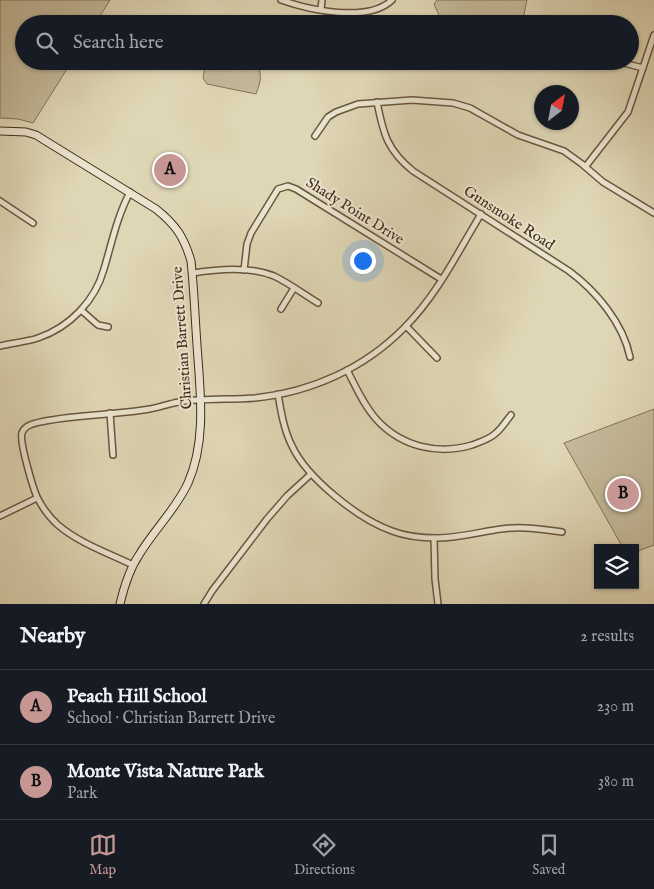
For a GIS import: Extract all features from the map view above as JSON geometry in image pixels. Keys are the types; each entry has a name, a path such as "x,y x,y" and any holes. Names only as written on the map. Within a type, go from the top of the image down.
{"street":[{"path":"280,0 341,12 368,11 385,7 392,0"},
{"path":"321,9 322,0"},
{"path":"586,166 628,112 654,34"},
{"path":"639,67 643,68"},
{"path":"315,136 324,121 336,112 358,104 433,100 462,105 518,135 564,151 586,166 611,188 654,213"},
{"name":"Gunsmoke Road","path":"377,102 383,131 396,155 413,171 569,271 586,285 616,324 627,342 630,357"},
{"name":"Christian Barrett Drive","path":"0,131 26,132 36,135 130,192 168,219 178,230 187,248 193,273 200,400 200,436 195,466 180,498 133,565 120,604"},
{"name":"Shady Point Drive","path":"244,270 247,244 258,221 278,189 288,186 296,189 441,279"},
{"path":"0,346 34,339 48,333 73,319 81,310 92,296 101,279 115,226 130,192"},
{"path":"0,201 33,223"},
{"path":"133,565 72,535 49,516 37,498 27,464 22,436 27,426 62,418 143,410 180,402 254,398 278,394 322,382 347,370 381,348 406,326 441,279 481,214"},
{"path":"193,273 244,270 264,273 275,277 318,303"},
{"path":"281,310 294,288"},
{"path":"81,310 98,325 108,327"},
{"path":"406,326 437,358"},
{"path":"347,370 362,400 378,422 400,438 419,446 444,450 475,444 496,434 511,415"},
{"path":"278,394 288,436 311,474 349,506 377,525 397,532 434,538 462,537 512,528 535,528 562,532"},
{"path":"110,413 113,456"},
{"path":"204,604 267,519 287,496 311,474"},
{"path":"0,516 37,498"},
{"path":"434,538 438,604"}],"shaded area":[{"path":"0,0 110,0 101,15 15,15 15,70 66,70 33,123 18,119 0,118"},
{"path":"437,0 527,0 524,15 439,15 434,4"},
{"path":"204,70 259,70 260,78 256,94 207,84 203,78"},
{"path":"654,409 654,545 639,551 639,544 621,544 564,443"}],"place":[{"name":"Peach Hill School","path":"170,170"},
{"name":"Monte Vista Nature Park","path":"623,494"}]}
